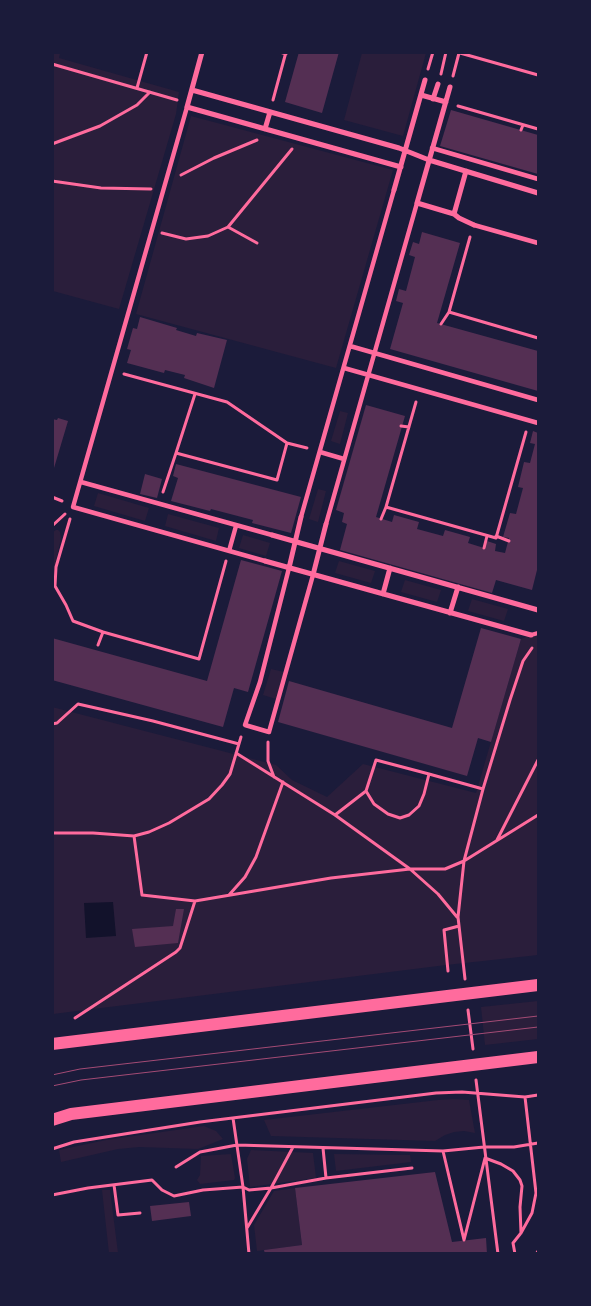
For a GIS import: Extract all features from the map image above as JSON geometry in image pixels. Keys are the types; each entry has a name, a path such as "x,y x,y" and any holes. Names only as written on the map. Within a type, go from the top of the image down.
{"main road":[{"path":"52,1044 538,985"},
{"path":"52,1120 71,1114 538,1057"}],"street":[{"path":"202,52 73,507 383,594 404,603 450,613 531,635"},
{"path":"425,80 301,517 260,682 245,725 269,732 344,459 450,88"},
{"path":"433,99 438,84"},
{"path":"192,90 406,151 429,160 538,193"},
{"path":"421,95 446,102"},
{"path":"188,105 401,167"},
{"path":"266,129 270,112"},
{"path":"432,148 538,179"},
{"path":"454,214 466,171"},
{"path":"417,203 454,214 474,224 538,243"},
{"path":"350,346 538,400"},
{"path":"344,368 538,423"},
{"path":"320,452 344,459"},
{"path":"80,482 538,610"},
{"path":"229,551 236,526"},
{"path":"383,594 390,568"},
{"path":"450,613 458,587"}],"lane":[{"path":"531,635 538,633"}],"path":[{"path":"137,88 147,52"},
{"path":"270,112 286,53 280,52"},
{"path":"438,84 446,52"},
{"path":"450,88 460,53 472,54 538,75"},
{"path":"52,64 137,88 188,105"},
{"path":"52,144 100,126 137,105 150,92"},
{"path":"446,102 538,128"},
{"path":"521,130 523,124"},
{"path":"52,181 101,188 154,189 214,158 276,132"},
{"path":"152,231 186,239 208,236 228,227 301,139"},
{"path":"441,324 449,312 474,224"},
{"path":"228,227 257,244"},
{"path":"449,312 538,338"},
{"path":"112,370 227,402 287,442 296,445"},
{"path":"381,519 420,389"},
{"path":"164,487 195,394"},
{"path":"496,536 530,420"},
{"path":"402,426 409,427"},
{"path":"176,453 277,480 287,442"},
{"path":"73,507 56,567 54,584 73,621 102,632 199,660 229,551"},
{"path":"386,507 487,536 496,538 496,536 508,541"},
{"path":"484,548 487,536"},
{"path":"98,645 102,632"},
{"path":"460,935 458,917 464,861 483,789 510,700 523,661 533,646"},
{"path":"504,699 510,700"},
{"path":"52,724 57,723 78,704 153,721 239,744"},
{"path":"269,732 268,761 274,777"},
{"path":"52,833 134,836 149,832 169,823 209,798 230,774 236,753 335,815 410,869 438,894 458,917"},
{"path":"335,815 366,791 376,760 483,789"},
{"path":"497,840 538,760"},
{"path":"366,791 374,804 388,814 400,818 409,815 419,806 429,774"},
{"path":"229,896 245,877 256,857 283,782"},
{"path":"134,836 142,895 195,901 331,878 410,869 445,870 464,861 538,815"},
{"path":"75,1018 176,952 180,948 195,901"},
{"path":"448,970 444,930 459,926"},
{"path":"471,1035 473,1055"},
{"path":"476,1074 498,1254"},
{"path":"52,1149 74,1142 233,1118 436,1093 462,1092 525,1097 538,1095"},
{"path":"515,1254 512,1243 521,1233 532,1213 537,1193 525,1097"},
{"path":"233,1118 243,1187 249,1254"},
{"path":"176,1167 200,1152 237,1145 443,1152 514,1147 538,1143"},
{"path":"247,1228 293,1147"},
{"path":"323,1148 326,1178"},
{"path":"443,1152 464,1240 485,1158"},
{"path":"485,1158 513,1171 520,1180 522,1186 520,1207 521,1233"},
{"path":"52,1195 114,1184 152,1180 162,1190 174,1196 203,1190 243,1187 249,1190 271,1188 326,1178 412,1168"},
{"path":"114,1184 118,1215 140,1213"}],"shaded area":[{"path":"52,53 60,53 59,58 179,92 176,114 119,309 53,291"},
{"path":"362,53 426,53 403,136 344,120"},
{"path":"191,116 393,170 336,368 136,314"},
{"path":"340,411 348,413 340,444 331,441"},
{"path":"318,489 326,491 318,522 309,519"},
{"path":"98,493 149,508 145,521 94,506"},
{"path":"168,514 219,528 216,541 165,526"},
{"path":"56,530 60,532 61,538 53,575 53,532"},
{"path":"243,535 270,543 266,556 239,548"},
{"path":"339,561 375,571 371,583 335,573"},
{"path":"405,580 441,590 437,602 401,592"},
{"path":"472,599 508,609 504,621 468,611"},
{"path":"538,632 538,955 53,1014 52,707 276,765 292,780 327,797 363,764 476,793 521,639"},
{"path":"271,669 284,672 276,699 263,695"},
{"path":"113,902 116,936 86,938 84,903"},
{"path":"538,1001 538,1039 485,1045 481,1007"},
{"path":"438,1100 469,1100 475,1133 454,1132 435,1141 271,1136 264,1120"},
{"path":"204,1126 216,1131 223,1139 198,1149 139,1147 118,1149 61,1162 59,1150 106,1140"},
{"path":"251,1150 313,1153 316,1178 250,1187 247,1159"},
{"path":"231,1154 234,1180 200,1184 197,1180 200,1175 201,1156"},
{"path":"334,1154 410,1155 411,1162 336,1171"},
{"path":"295,1188 302,1245 257,1251 254,1225 274,1191"},
{"path":"102,1190 110,1190 118,1253 109,1253"}],"building":[{"path":"299,52 339,52 322,113 285,102"},
{"path":"451,110 538,135 538,174 440,146"},
{"path":"422,232 460,243 437,323 538,351 538,391 390,349 403,303 396,301 399,289 406,291 415,257 409,255 413,242 419,244"},
{"path":"140,317 196,336 197,333 227,340 214,388 184,378 185,375 165,370 164,373 127,363 131,350 127,349 133,328 137,329"},
{"path":"366,405 405,416 376,517 392,522 394,515 419,522 417,529 443,536 445,530 470,537 468,543 484,548 487,541 496,544 495,551 505,553 509,538 503,537 510,513 516,514 523,488 518,487 524,462 530,463 535,444 530,443 533,431 538,433 538,566 532,590 496,580 492,593 340,550 347,524 342,522 344,513 336,510"},
{"path":"58,418 68,421 54,468 52,468 52,419 57,420"},
{"path":"176,464 301,497 291,533 252,523 253,520 171,501 178,478 173,476"},
{"path":"145,474 162,479 157,498 140,494"},
{"path":"241,560 282,571 248,692 234,688 223,727 52,680 52,638 207,681"},
{"path":"481,628 521,639 491,742 478,738 467,776 278,722 289,681 452,728"},
{"path":"176,909 184,909 178,943 135,947 132,929 173,926"},
{"path":"435,1172 452,1242 486,1238 487,1254 265,1254 264,1250 302,1245 295,1188"},
{"path":"189,1202 191,1216 152,1221 150,1206"}],"tram line":[{"path":"52,1075 80,1069 538,1016"},
{"path":"52,1086 81,1080 538,1027"}]}
